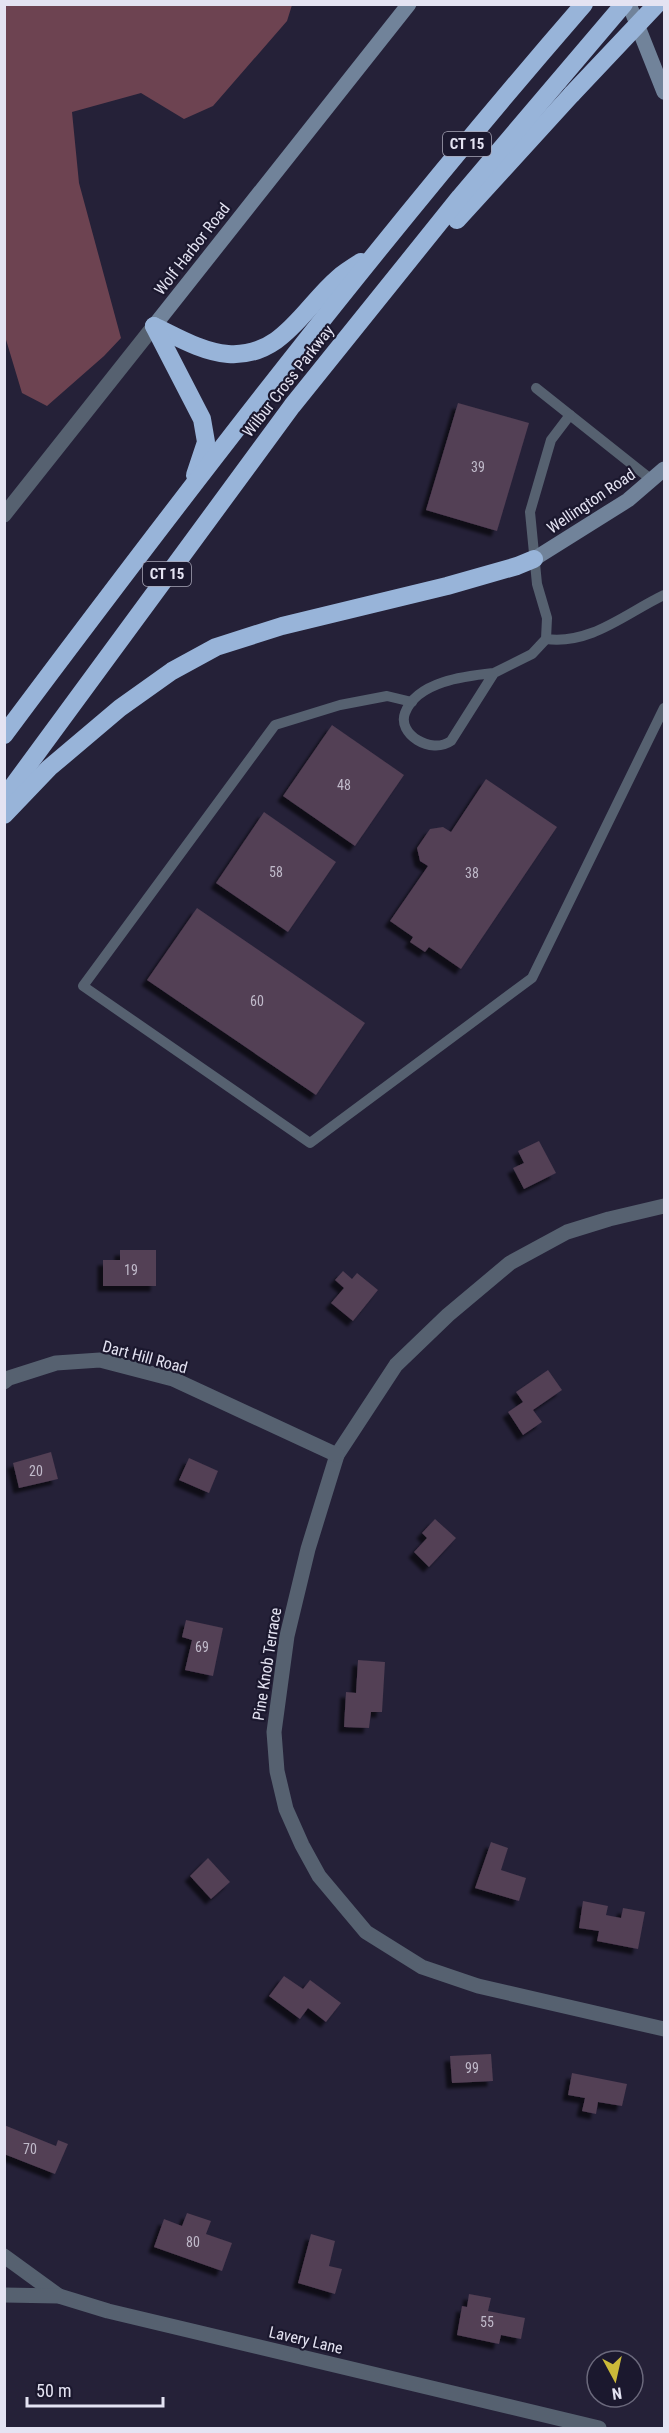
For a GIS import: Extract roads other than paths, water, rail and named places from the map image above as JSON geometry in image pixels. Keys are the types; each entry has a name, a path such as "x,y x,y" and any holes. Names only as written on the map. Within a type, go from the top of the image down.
{"highway":[{"name":"Wilbur Cross Parkway","path":"4,735 189,492 379,249 584,4"},
{"name":"Wilbur Cross Parkway","path":"4,798 231,486 333,353 624,4"},
{"path":"333,353 657,4"},
{"path":"154,326 211,351 238,354 252,351 266,346 293,326 337,279 379,249"},
{"path":"154,326 197,407 206,431 203,455 189,492"},
{"path":"4,815 49,768 120,708 172,672 216,647 282,626 517,566 534,559"}],"main road":[{"name":"Wolf Harbor Road","path":"154,326 409,4"},
{"path":"629,4 664,92"},
{"name":"Wellington Road","path":"534,559 600,519 653,481 664,470"}],"street":[{"name":"Wolf Harbor Road","path":"4,515 154,326"},
{"name":"Pine Knob Terrace","path":"664,1206 567,1232 510,1263 448,1315 396,1365 338,1455 308,1549 287,1636 274,1732 277,1772 286,1809 319,1876 366,1932 423,1967 478,1986 664,2029"},
{"name":"Dart Hill Road","path":"4,1382 9,1378 56,1363 100,1360 173,1379 338,1455"},
{"path":"4,2256 59,2296"},
{"name":"Lavery Lane","path":"4,2295 59,2296 108,2311 599,2428"}],"lane":[{"path":"536,388 653,481"},
{"path":"494,673 451,741 443,746 431,747 411,736 405,725 405,714 412,702 431,687 463,676 494,673 532,654 546,639 547,618 537,584 530,512 551,440 570,415"},
{"path":"546,639 559,641 580,637 612,624 664,596"},
{"path":"412,702 387,696 340,705 275,725 83,986 310,1143 532,978 664,708"}]}
